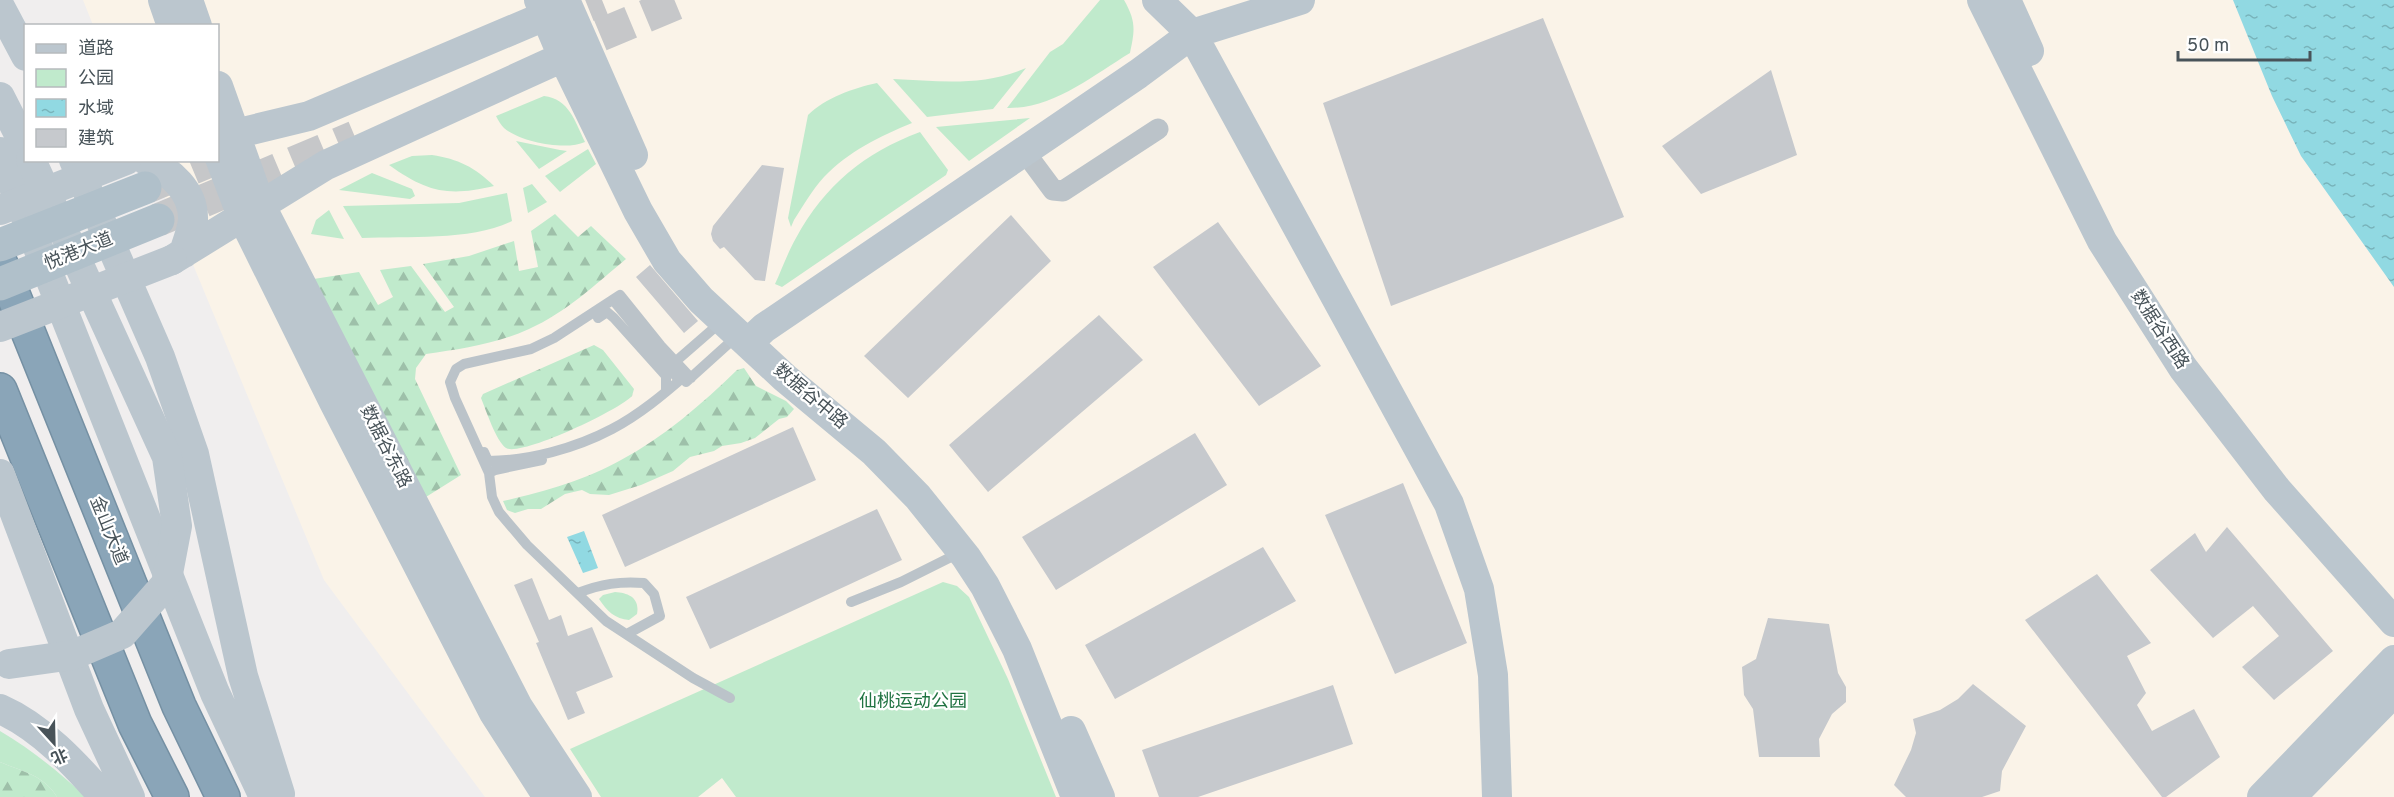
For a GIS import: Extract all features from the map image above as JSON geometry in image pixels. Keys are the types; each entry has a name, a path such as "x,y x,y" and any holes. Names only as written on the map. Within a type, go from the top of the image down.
{"highway":[{"name":"金山大道","path":"0,262 179,706 223,797"},
{"path":"0,390 135,724 172,797"}],"main road":[{"name":"悦港大道","path":"0,245 145,174"},
{"name":"悦港大道","path":"0,284 158,220"}],"street":[{"path":"163,0 171,24"},
{"path":"188,0 196,24"},
{"path":"1157,0 1192,34 1449,504 1479,589 1493,675 1497,797"},
{"path":"744,331 1024,151 1138,74 1192,34 1300,0"},
{"name":"数据谷西路","path":"1982,0 2119,231 2198,357 2292,477 2385,589 2394,622"},
{"name":"数据谷西路","path":"2006,0 2036,89"},
{"path":"223,142 309,116 550,5"},
{"name":"数据谷中路","path":"550,5 563,57 652,237 667,261 701,300 744,331 793,357 884,434 916,466 955,513 988,557 1031,639 1100,797"},
{"name":"数据谷中路","path":"550,5 654,204 744,331 785,378 874,452 918,497 962,552 985,586 1017,649 1076,797"},
{"path":"0,7 24,52"},
{"path":"0,327 178,256 326,165 563,57"},
{"name":"数据谷东路","path":"219,97 223,142 334,402 494,713 548,797"},
{"path":"6,108 24,144"},
{"path":"1024,151 1053,190 1063,191 1158,129"},
{"path":"0,152 215,693 264,797"},
{"path":"5,663 73,655 122,634 166,584 177,526 167,457 32,162"},
{"path":"75,162 160,357 194,454 243,676 281,797"},
{"path":"0,210 121,162"},
{"path":"145,174 166,170 187,197 193,221 178,256"},
{"name":"数据谷东路","path":"251,210 518,707 577,797"},
{"path":"0,474 89,709 130,797"},
{"path":"2262,797 2394,660"},
{"path":"2291,797 2394,692"},
{"path":"0,709 11,714 52,744 104,797"}],"lane":[{"path":"686,377 620,295 554,338 531,349 464,364 456,369 450,382 489,473 492,497 499,512 527,545 606,621 693,678 730,698"},
{"path":"613,300 686,377"},
{"path":"666,392 666,376 607,312 552,343 521,356 458,373 454,384 488,461 530,456 597,436 614,428 666,392 686,377"},
{"path":"675,362 744,331"},
{"path":"489,473 553,458 601,440 639,418 744,331"},
{"path":"852,602 901,582 962,552"},
{"path":"578,593 595,586 620,581 644,583 654,594 660,616 627,634"}],"shaded area":[{"path":"83,0 2233,0 2272,96 2301,156 2394,287 2394,797 485,797 324,580 150,162 219,162 219,24 93,24"}],"green space":[{"path":"1100,0 1124,0 1131,14 1133,26 1130,53 1072,90 1040,103 1007,108 1050,52 1063,44"},
{"path":"1026,68 993,109 927,117 893,79 977,80 994,78"},
{"path":"877,83 912,123 865,146 833,168 812,193 791,227 788,218 808,115 840,94"},
{"path":"544,96 553,98 565,106 585,142 567,146 532,141 511,133 504,128 496,116"},
{"path":"1030,118 969,161 936,127"},
{"path":"920,132 948,170 946,175 782,287 775,284 807,219 833,187 848,173 881,150"},
{"path":"516,141 560,150 567,151 539,169"},
{"path":"588,149 596,164 560,192 545,176"},
{"path":"432,155 466,165 494,186 464,191 438,190 415,181 389,165 412,156"},
{"path":"372,173 412,189 415,196 410,199 339,190"},
{"path":"532,184 547,202 528,213 523,188"},
{"path":"507,193 512,221 478,232 459,235 362,238 343,206 459,203"},
{"path":"329,210 344,239 311,234 316,220"},
{"path":"555,214 578,237 591,226 626,259 568,306 529,329 491,342 426,354 416,368 415,379 461,475 418,502 307,280 359,272 378,305 393,297 380,270 411,266 445,312 454,307 423,264 469,256 514,241 519,271 538,267 531,231"},
{"path":"594,345 603,350 634,389 632,396 570,431 530,446 506,448 492,425 481,398 483,394"},
{"path":"744,368 756,386 786,401 794,409 787,417 779,419 755,438 690,457 673,471 641,485 609,495 590,494 582,490 565,494 541,509 528,509 515,513 507,510 503,501 548,490 579,479 608,467 637,451 682,419 737,370"},
{"name":"仙桃运动公园","path":"943,582 957,586 969,597 1008,679 1056,797 736,797 722,778 698,797 601,797 570,749"},
{"path":"615,592 629,595 637,604 637,614 629,620 612,614 599,599 603,595"},
{"path":"0,731 45,762 86,797 57,797 39,779 0,762"},
{"path":"0,762 39,779 57,797 0,797"}],"water":[{"path":"2233,0 2394,0 2394,287 2301,156 2272,96"},
{"path":"584,531 598,568 583,573 567,537"}],"building":[{"path":"1543,18 1624,217 1391,306 1323,103"},
{"path":"1771,70 1797,155 1701,194 1662,146"},
{"path":"762,165 784,168 765,281 755,280 724,247 720,249 713,241 711,234 713,226"},
{"path":"1011,215 1051,261 908,398 864,356"},
{"path":"1218,222 1321,366 1259,406 1153,267"},
{"path":"650,265 698,321 684,333 636,277"},
{"path":"1099,315 1143,360 988,492 949,445"},
{"path":"793,427 816,480 625,567 602,515"},
{"path":"1195,433 1227,485 1056,590 1022,537"},
{"path":"1403,483 1467,643 1395,674 1325,515"},
{"path":"877,509 902,560 710,649 686,597"},
{"path":"2227,527 2333,651 2274,700 2242,667 2279,636 2253,606 2213,638 2150,570 2195,533 2206,552"},
{"path":"1263,547 1296,601 1115,699 1085,645"},
{"path":"2097,574 2151,643 2127,656 2146,693 2137,705 2152,731 2194,709 2220,757 2166,797 2162,797 2025,620"},
{"path":"532,578 549,620 561,615 568,636 592,627 613,677 576,692 585,713 568,720 536,643 539,642 514,585"},
{"path":"1768,618 1829,624 1838,673 1846,687 1846,702 1832,714 1819,739 1820,757 1759,757 1753,709 1744,695 1742,667 1756,659"},
{"path":"1973,684 2026,726 2002,771 2000,791 1982,797 1906,797 1894,785 1911,750 1916,733 1913,719 1940,710 1958,699"},
{"path":"1333,685 1353,744 1198,797 1159,797 1142,750"}],"tunnel":[{"path":"542,24 602,0"},
{"path":"555,54 684,0"},
{"path":"158,220 355,137"},
{"path":"147,187 207,162"}]}
